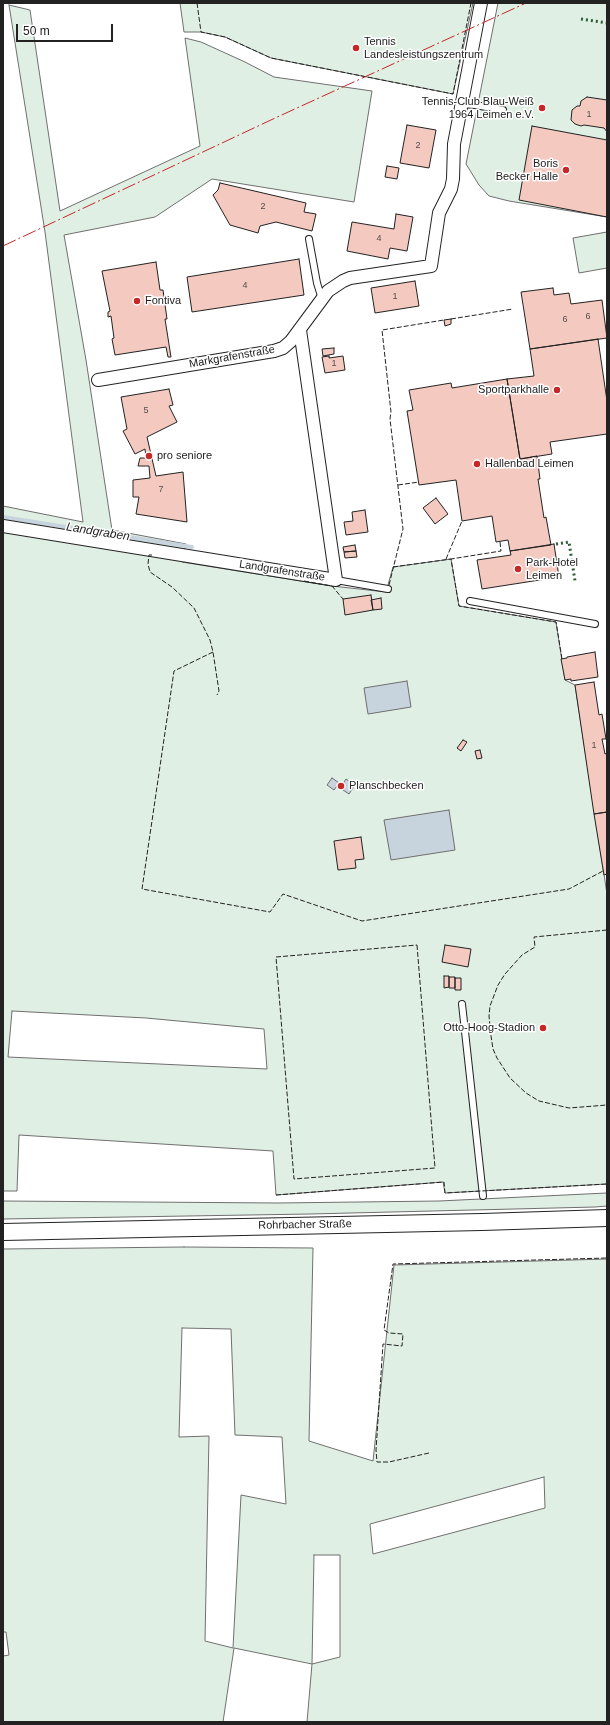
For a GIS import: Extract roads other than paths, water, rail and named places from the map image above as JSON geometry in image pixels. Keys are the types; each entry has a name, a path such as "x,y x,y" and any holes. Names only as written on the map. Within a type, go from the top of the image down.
{"main road":[{"name":"Rohrbacher Straße","path":"3,1232 607,1218"}],"street":[{"path":"461,104 481,3"},
{"name":"Markgrafenstraße","path":"98,380 274,351 283,348 291,341 322,299 335,285 350,278 431,266 439,213 454,179 454,144 461,104"},
{"name":"Landgrafenstraße","path":"3,526 336,580 300,330"}],"lane":[{"path":"461,104 475,104 503,110"},
{"path":"309,239 316,283 322,299"},
{"path":"336,580 388,589"},
{"path":"470,601 595,624"},
{"path":"462,1004 483,1196"}],"waterway":[{"name":"Landgraben","path":"3,517 192,547"}],"place":[{"name":"Tennis Landesleistungszentrum","path":"356,48"},
{"name":"Tennis-Club Blau-Weiß 1964 Leimen e.V.","path":"542,108"},
{"name":"Boris Becker Halle","path":"566,170"},
{"name":"Fontiva","path":"137,301"},
{"name":"Sportparkhalle","path":"557,390"},
{"name":"pro seniore","path":"149,456"},
{"name":"Hallenbad Leimen","path":"477,464"},
{"name":"Park-Hotel Leimen","path":"518,569"},
{"name":"Planschbecken","path":"341,786"},
{"name":"Otto-Hoog-Stadion","path":"543,1028"}]}
